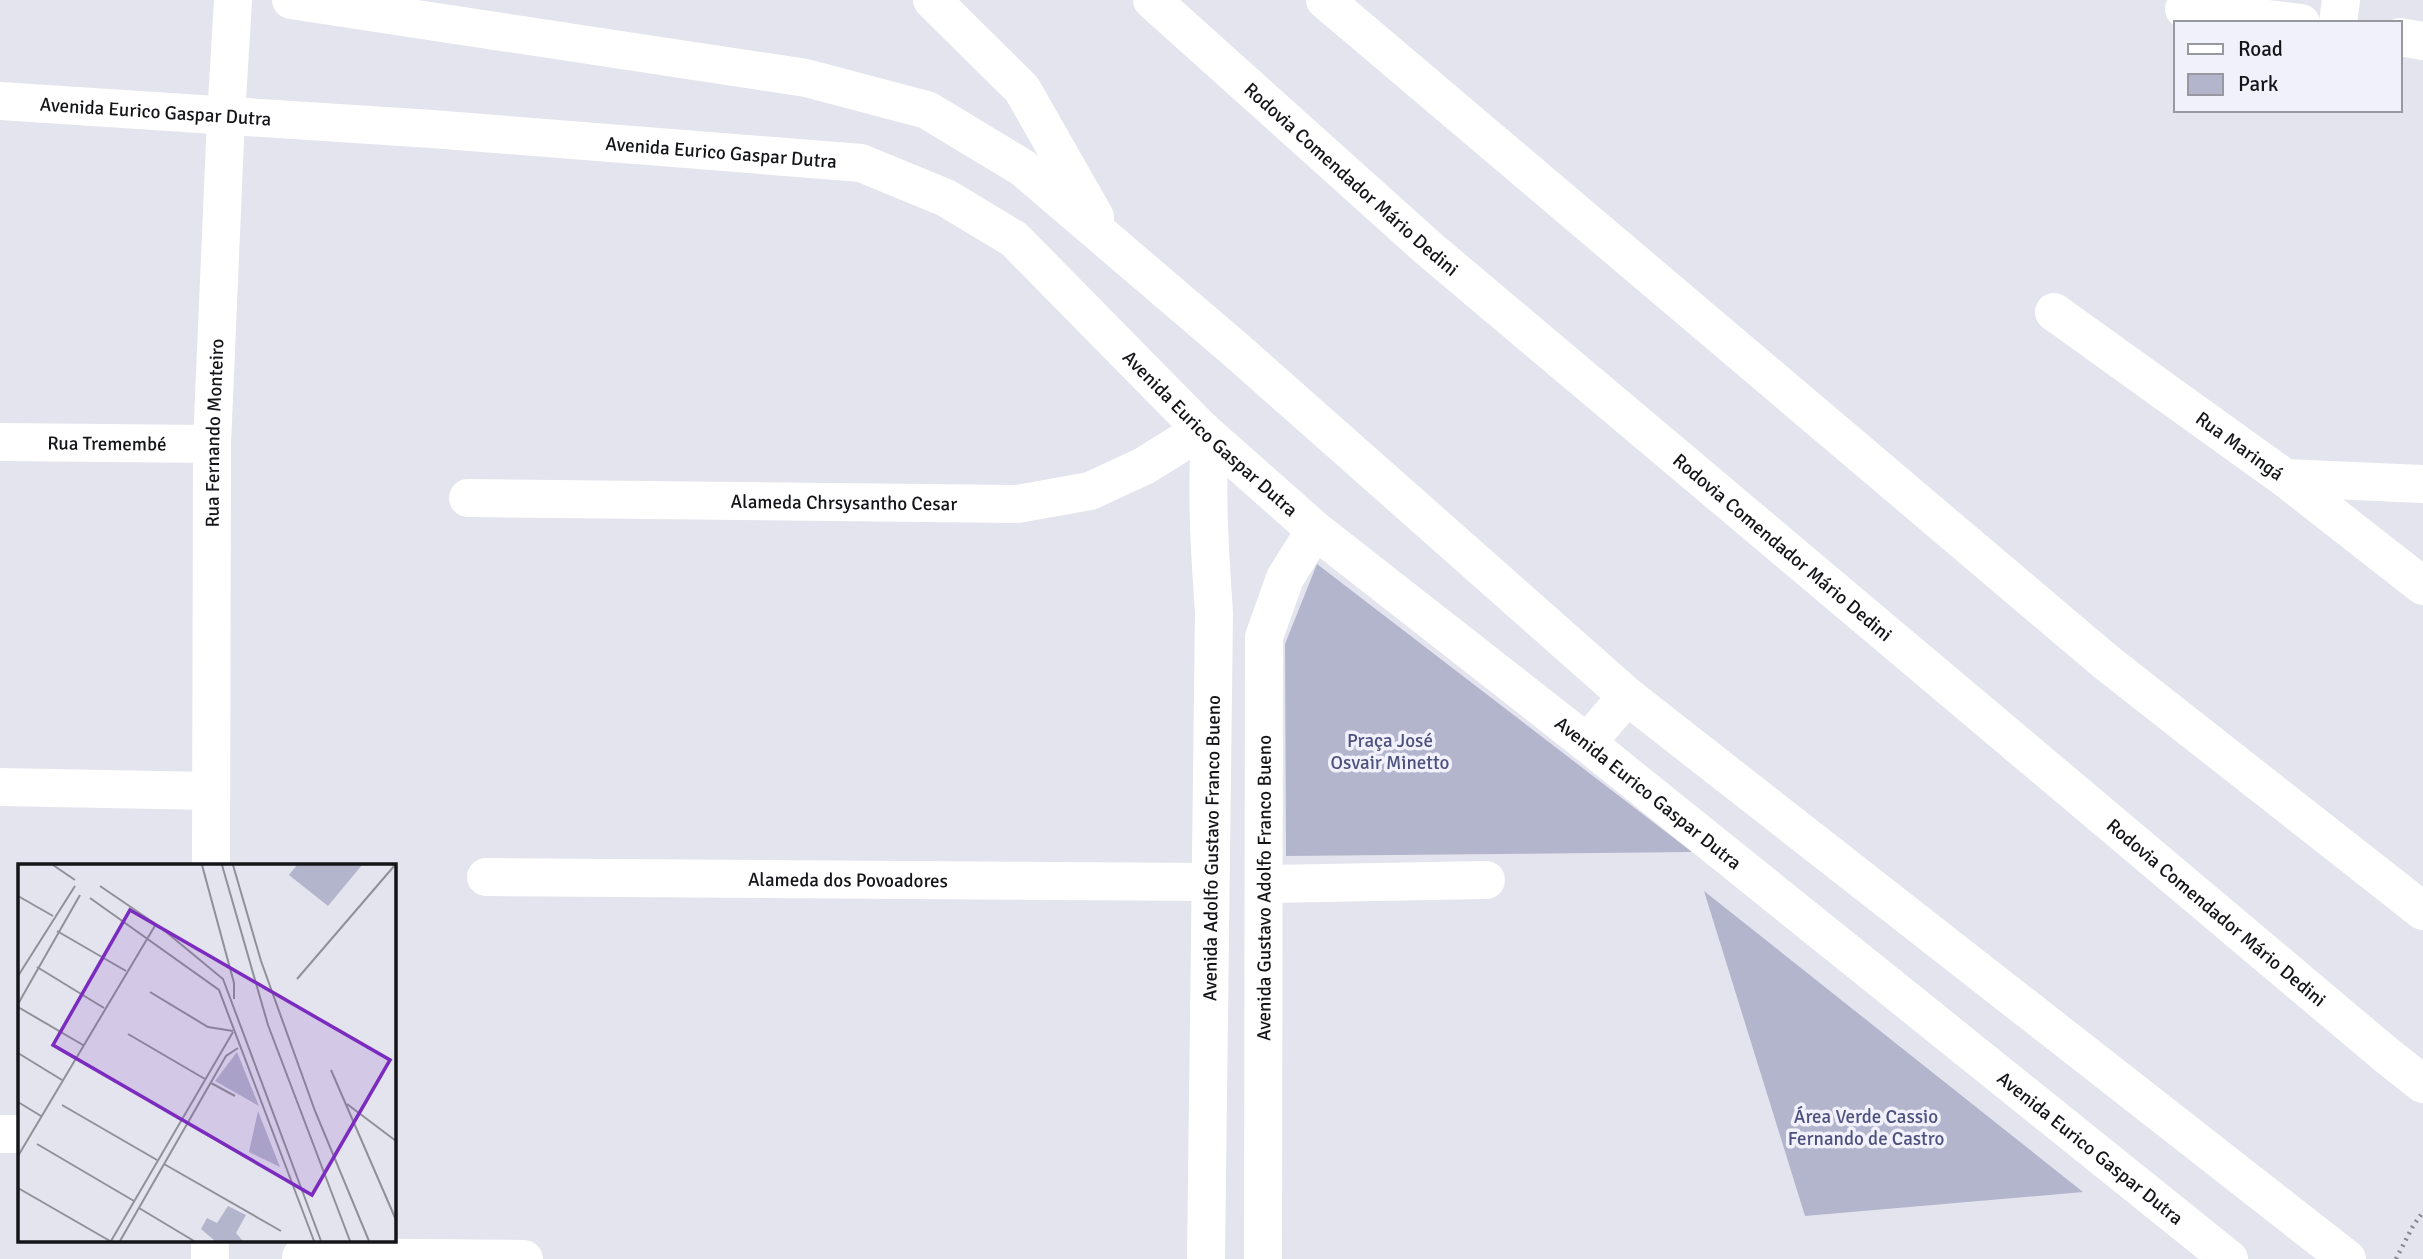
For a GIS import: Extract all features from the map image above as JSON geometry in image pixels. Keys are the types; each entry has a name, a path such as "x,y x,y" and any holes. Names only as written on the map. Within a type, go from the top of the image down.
{"main road":[{"name":"Rua Fernando Monteiro","path":"211,864 212,444 233,0"},
{"path":"291,0 806,78 927,110 1023,168 1236,350 1627,696 2347,1259"},
{"path":"932,0 1022,89 1107,240"},
{"name":"Rodovia Comendador Mário Dedini","path":"1152,0 1428,248 2423,1084"},
{"path":"1325,0 2106,662 2423,911"},
{"path":"2338,21 2340,0"},
{"path":"2184,9 2284,21"},
{"path":"2402,37 2423,41"},
{"name":"Avenida Eurico Gaspar Dutra","path":"0,101 432,129 861,163 946,198 1014,239 1206,434 1315,530 1587,743 2229,1259"},
{"name":"Rua Maringá","path":"2054,312 2285,478 2423,586"},
{"name":"Alameda Chrsysantho Cesar","path":"468,498 1017,504 1090,491 1206,434"},
{"name":"Avenida Adolfo Gustavo Franco Bueno","path":"1206,434 1213,613 1206,1259"},
{"name":"Rua Tremembé","path":"0,442 212,444"},
{"path":"2285,478 2423,484"},
{"name":"Avenida Gustavo Adolfo Franco Bueno","path":"1263,1259 1264,637 1285,578 1315,530"},
{"path":"1587,743 1627,696"},
{"path":"0,787 211,791"},
{"name":"Alameda dos Povoadores","path":"486,877 1210,883"},
{"path":"1264,884 1486,880"},
{"path":"0,1134 18,1134"},
{"path":"301,1258 524,1259"}],"path":[{"path":"2396,1259 2423,1212"}],"green space":[{"name":"Praça José Osvair Minetto","path":"1317,564 1692,852 1286,856 1285,644"},
{"name":"Área Verde Cassio Fernando de Castro","path":"1704,891 2083,1192 1805,1216"}]}
